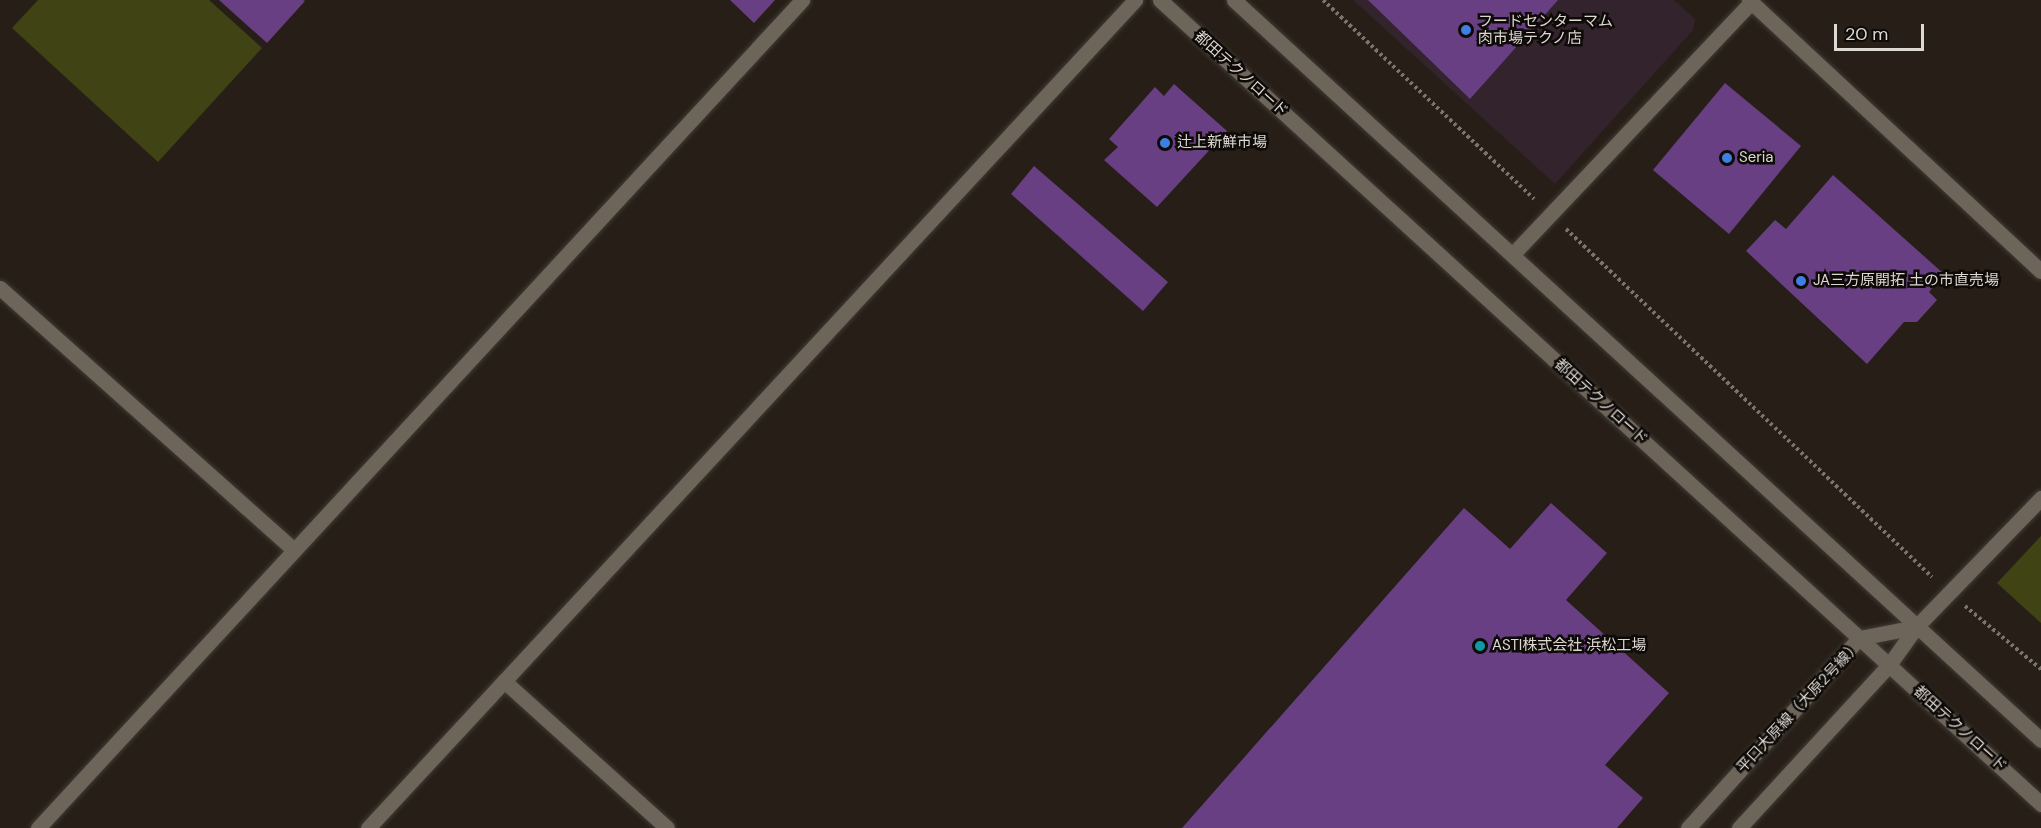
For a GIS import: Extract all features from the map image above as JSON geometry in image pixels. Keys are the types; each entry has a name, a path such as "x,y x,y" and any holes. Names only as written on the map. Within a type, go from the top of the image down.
{"street":[{"path":"38,828 802,0"},
{"path":"368,828 1135,0"},
{"name":"都田テクノロード","path":"1160,0 2041,804"},
{"path":"1234,0 1514,254 2041,740"},
{"path":"1514,254 1750,1 2041,271"},
{"path":"0,288 294,550"},
{"path":"1739,828 1888,664 1916,627 2041,498"},
{"name":"平口大原線（大原2号線）","path":"1688,828 1859,638 1916,627"},
{"path":"504,681 667,828"}],"path":[{"path":"1323,0 1948,593 2041,669"}],"shaded area":[{"path":"1353,0 1674,0 1695,19 1693,30 1555,184"}],"green space":[{"path":"38,0 209,0 262,48 158,162 12,28"},
{"path":"2041,536 2041,623 1997,583"}],"building":[{"path":"219,0 303,0 305,1 267,43"},
{"path":"730,0 775,0 754,23"},
{"name":"フードセンターマム 肉市場テクノ店","path":"1368,0 1558,0 1470,99"},
{"name":"Seria","path":"1725,83 1801,146 1729,234 1653,170"},
{"name":"辻上新鮮市場","path":"1174,84 1227,131 1157,207 1104,160 1118,147 1109,139 1155,87 1164,96"},
{"path":"1034,166 1168,282 1143,311 1011,194"},
{"path":"1833,175 1944,274 1929,292 1937,300 1917,322 1904,322 1867,364 1746,251 1775,220 1786,229"},
{"name":"ASTI株式会社 浜松工場","path":"1551,503 1607,553 1566,600 1669,693 1605,765 1643,798 1617,828 1182,828 1464,508 1510,549"}],"place":[{"name":"フードセンターマム 肉市場テクノ店","path":"1466,30"},
{"name":"辻上新鮮市場","path":"1165,143"},
{"name":"Seria","path":"1727,158"},
{"name":"JA三方原開拓 土の市直売場","path":"1801,281"},
{"name":"ASTI株式会社 浜松工場","path":"1480,646"}]}
